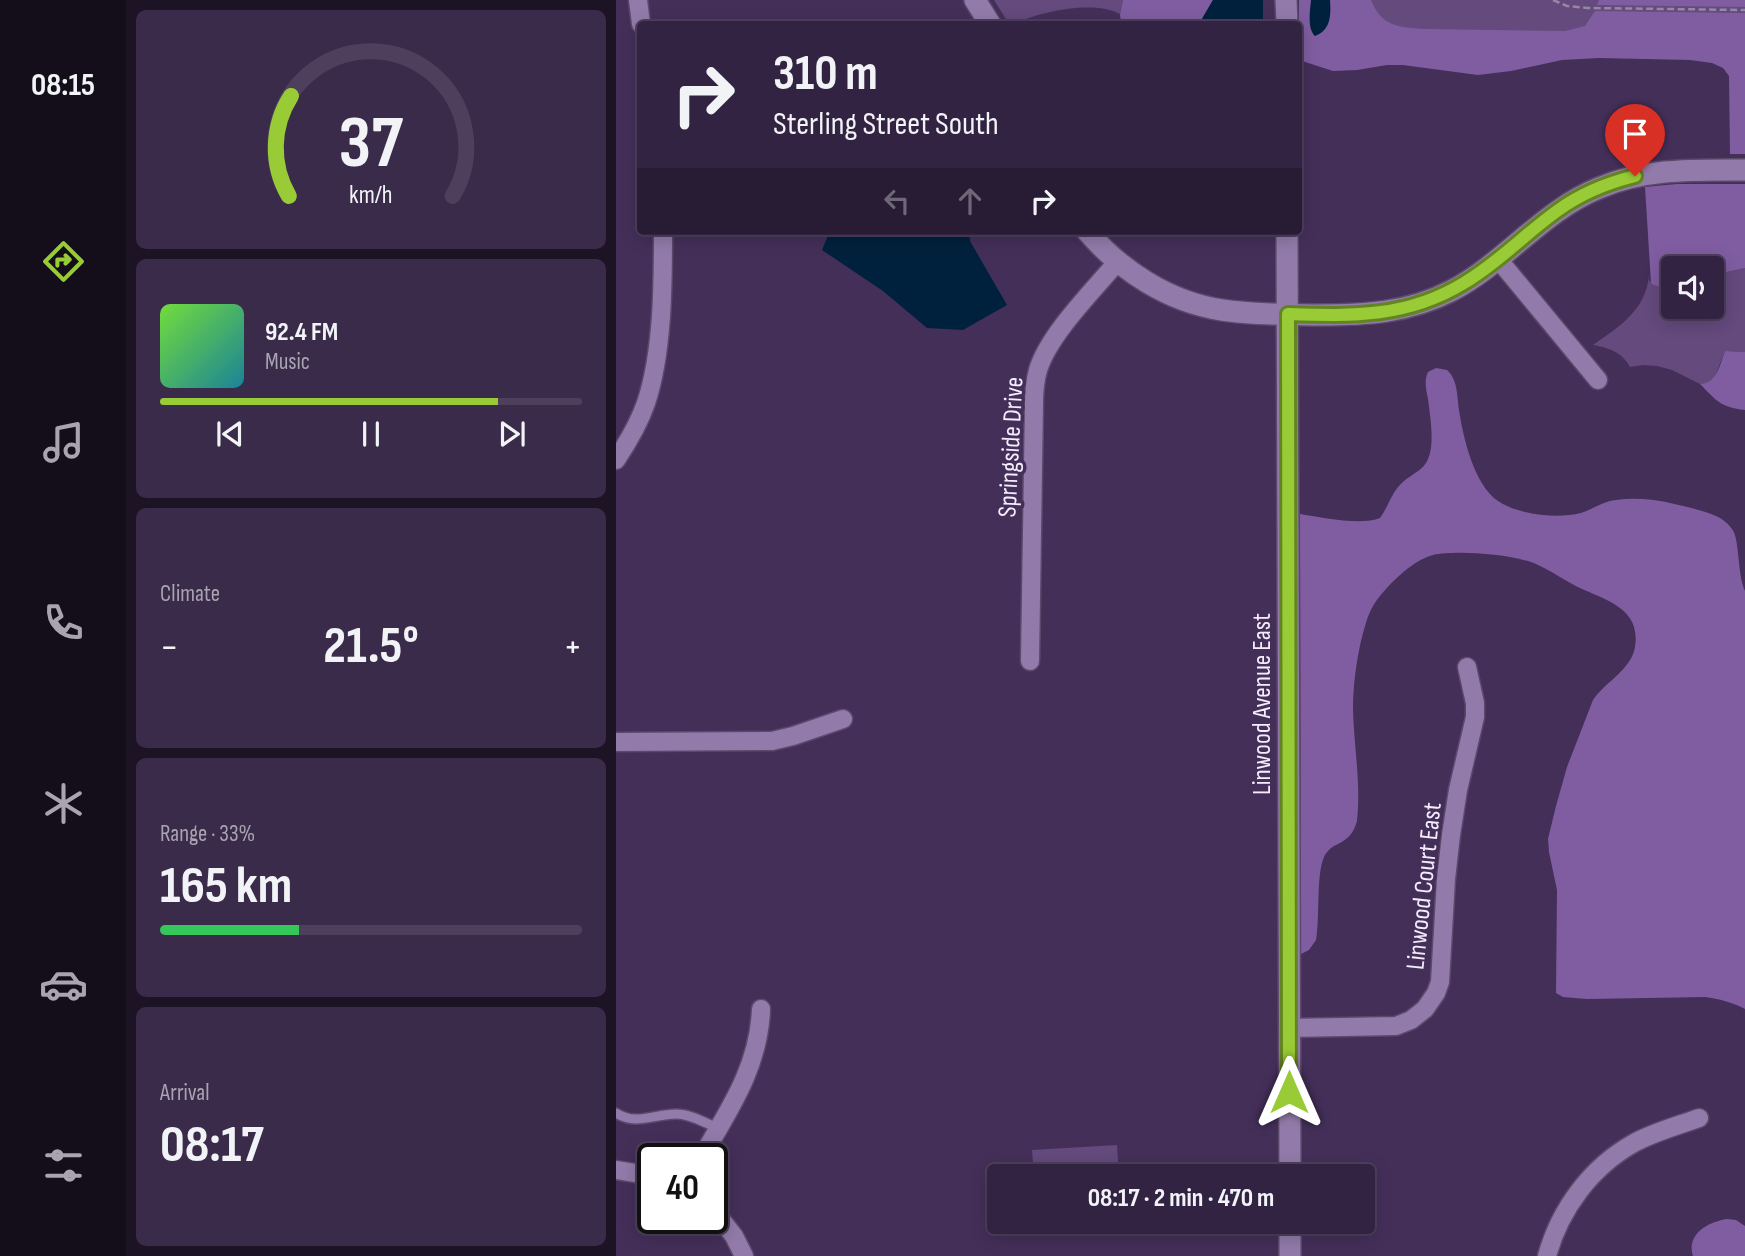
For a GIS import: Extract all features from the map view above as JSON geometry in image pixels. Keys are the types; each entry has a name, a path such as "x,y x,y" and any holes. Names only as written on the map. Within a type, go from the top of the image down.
{"street":[{"path":"638,0 641,21"},
{"path":"975,0 988,21"},
{"path":"1286,0 1287,21"},
{"path":"1091,235 1118,261 1160,289 1204,306 1240,312 1363,314 1409,308 1453,290 1476,276 1559,209 1605,185 1653,173 1745,170"},
{"path":"616,460 640,420 652,380 662,293 663,235"},
{"name":"Linwood Avenue East","path":"1287,235 1290,1164"},
{"path":"1498,259 1598,380"},
{"name":"Springside Drive","path":"1030,661 1034,403 1038,371 1045,352 1056,336 1118,261"},
{"name":"Linwood Court East","path":"1289,1028 1396,1026 1421,1013 1436,993 1442,975 1445,889 1451,835 1458,790 1475,717 1475,703 1467,667"},
{"path":"616,742 772,741 843,719"},
{"path":"710,1143 748,1072 756,1048 761,1009"},
{"path":"1547,1256 1559,1223 1570,1204 1600,1168 1634,1143 1699,1118"},
{"path":"616,1170 637,1173"},
{"path":"728,1228 744,1256"},
{"path":"1290,1234 1290,1256"}],"lane":[{"path":"616,1112 624,1118 634,1119 689,1115 718,1128"}],"path":[{"path":"1553,0 1567,6 1587,8 1745,10"}],"shaded area":[{"path":"994,0 1123,0 1120,14 1109,10 1082,8 1053,11 1021,21 1007,21"},
{"path":"1123,0 1213,0 1201,21 1121,21"},
{"path":"1299,0 1745,0 1745,154 1733,35 1302,30 1302,21 1299,21"},
{"path":"1299,0 1371,0 1386,21 1425,29 1565,31 1585,26 1595,11 1745,13 1745,154 1730,154 1729,76 1723,68 1712,63 1599,58 1562,60 1478,75 1403,65 1333,71 1302,61 1302,21 1299,21"},
{"path":"1599,0 1745,0 1745,7 1597,5"},
{"path":"1745,184 1745,268 1724,273 1724,256 1661,256 1661,287 1653,285 1645,187"},
{"path":"1745,268 1745,352 1725,351 1710,383 1700,384 1672,370 1657,366 1630,367 1614,352 1593,345 1622,324 1637,308 1647,287 1649,275 1653,285 1661,287 1661,319 1724,319 1724,273"},
{"path":"1725,351 1745,352 1745,410 1720,402 1700,384 1714,377"},
{"path":"1436,368 1447,370 1453,378 1463,433 1482,484 1490,494 1507,506 1527,513 1561,516 1581,513 1612,501 1656,500 1715,516 1724,521 1735,534 1745,591 1745,1009 1705,997 1587,999 1563,997 1556,993 1557,890 1548,839 1567,767 1593,700 1633,655 1636,634 1628,615 1611,602 1528,561 1486,554 1456,553 1425,558 1391,583 1371,610 1359,649 1355,675 1353,710 1357,821 1350,835 1324,857 1320,874 1316,940 1309,950 1301,954 1300,514 1352,521 1380,518 1400,485 1421,469 1428,459 1431,429 1426,382 1428,372"},
{"path":"1117,1145 1118,1164 1033,1164 1032,1150"},
{"path":"1727,1219 1736,1220 1745,1226 1745,1256 1693,1256 1693,1241 1700,1230"}],"water":[{"path":"1213,0 1263,0 1263,21 1201,21"},
{"path":"1311,0 1330,0 1327,26 1315,36 1310,24"},
{"path":"828,235 969,235 970,241 1007,305 963,330 927,328 883,291 822,250"}],"route":[{"path":"1289,1092 1288,314 1377,314 1423,303 1476,276 1571,201 1605,185 1635,176"}]}
